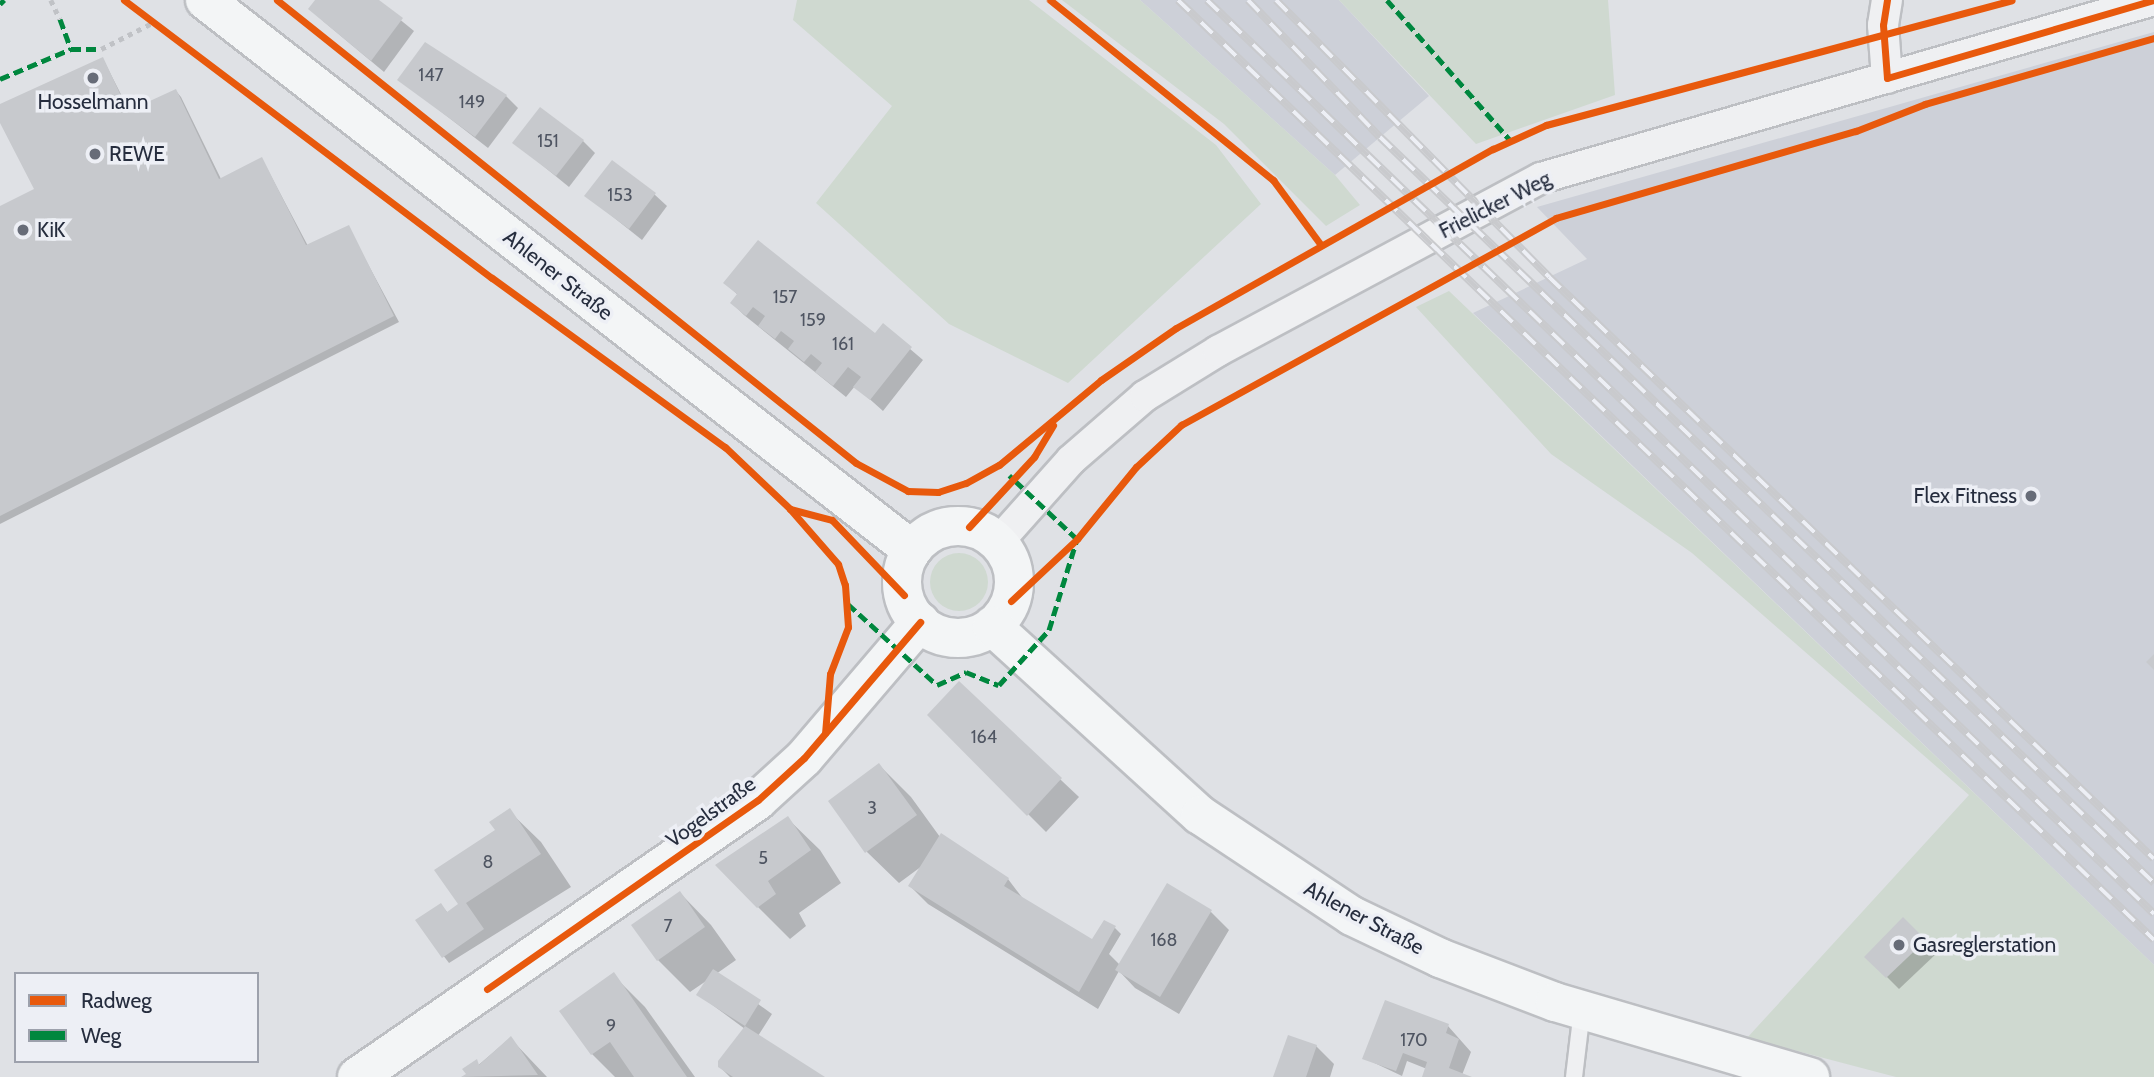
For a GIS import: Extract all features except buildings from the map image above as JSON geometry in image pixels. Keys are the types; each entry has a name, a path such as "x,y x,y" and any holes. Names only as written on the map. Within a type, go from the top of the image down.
{"main road":[{"name":"Ahlener Straße","path":"205,0 912,550"},
{"path":"953,526 970,527 998,542 1013,569 1014,585 1011,601 992,626 979,634 947,637 919,622 904,595 905,564 912,550 937,530 953,526"},
{"name":"Vogelstraße","path":"371,1073 758,800 804,758 919,622"},
{"name":"Ahlener Straße","path":"992,626 1200,815 1267,863 1352,916 1427,952 1582,1010 1810,1077"}],"street":[{"path":"1886,78 1883,25 1887,0"},
{"name":"Frielicker Weg","path":"998,542 1071,460 1145,396 1218,351 1541,178 2154,0"}],"lane":[{"path":"1574,1077 1582,1010"}],"path":[{"path":"51,0 60,19"},
{"path":"101,49 154,22"}],"shaded area":[{"path":"797,0 1029,0 1216,145 1261,204 1068,383 949,324 816,203 892,106 793,20"},
{"path":"1062,0 1140,0 1335,175 1360,205 1326,226 1224,124"},
{"path":"1140,0 1339,0 1429,96 1335,175"},
{"path":"1339,0 1608,0 1615,95 1476,144"},
{"path":"2154,32 2154,965 1473,313 1587,259 1537,207"},
{"path":"1449,291 2154,965 2154,1077 1896,1077 1747,1038 1969,795 1692,553 1551,454 1416,307"},
{"path":"959,553 975,558 983,566 988,582 983,598 975,606 959,611 943,606 935,598 930,582 935,566 943,558"}],"railway":[{"path":"1178,0 2154,940"},
{"path":"1207,0 2154,914"},
{"path":"1248,0 1380,137 2154,883"},
{"path":"1276,0 1549,277 2154,859"}],"marked path":[{"path":"0,4 4,0"},
{"path":"1387,0 1511,141"},
{"path":"60,19 71,49"},
{"path":"0,79 71,49 101,49"},
{"path":"848,604 937,685 966,672 999,685 1049,630 1077,539 1009,475"}],"cycle path":[{"path":"124,0 492,278 725,447 790,509 838,564 845,585 848,627 830,674 825,733"},
{"path":"277,0 856,463 908,491 938,492 966,483 999,465 1101,380 1176,328 1493,149 1546,125 2012,0"},
{"path":"1050,0 1273,180 1321,245"},
{"path":"1887,0 1883,25 1887,78 2154,0"},
{"path":"1011,601 1077,539 1136,467 1181,425 1556,218 1856,131 1925,104 2154,38"},
{"path":"969,527 1034,457 1053,425"},
{"path":"790,509 832,520 904,595"},
{"path":"487,989 758,800 804,758 920,622"}],"place":[{"name":"Hosselmann","path":"93,78"},
{"name":"REWE","path":"95,154"},
{"name":"KiK","path":"23,230"},
{"name":"Flex Fitness","path":"2031,496"},
{"name":"Gasreglerstation","path":"1899,945"}]}
